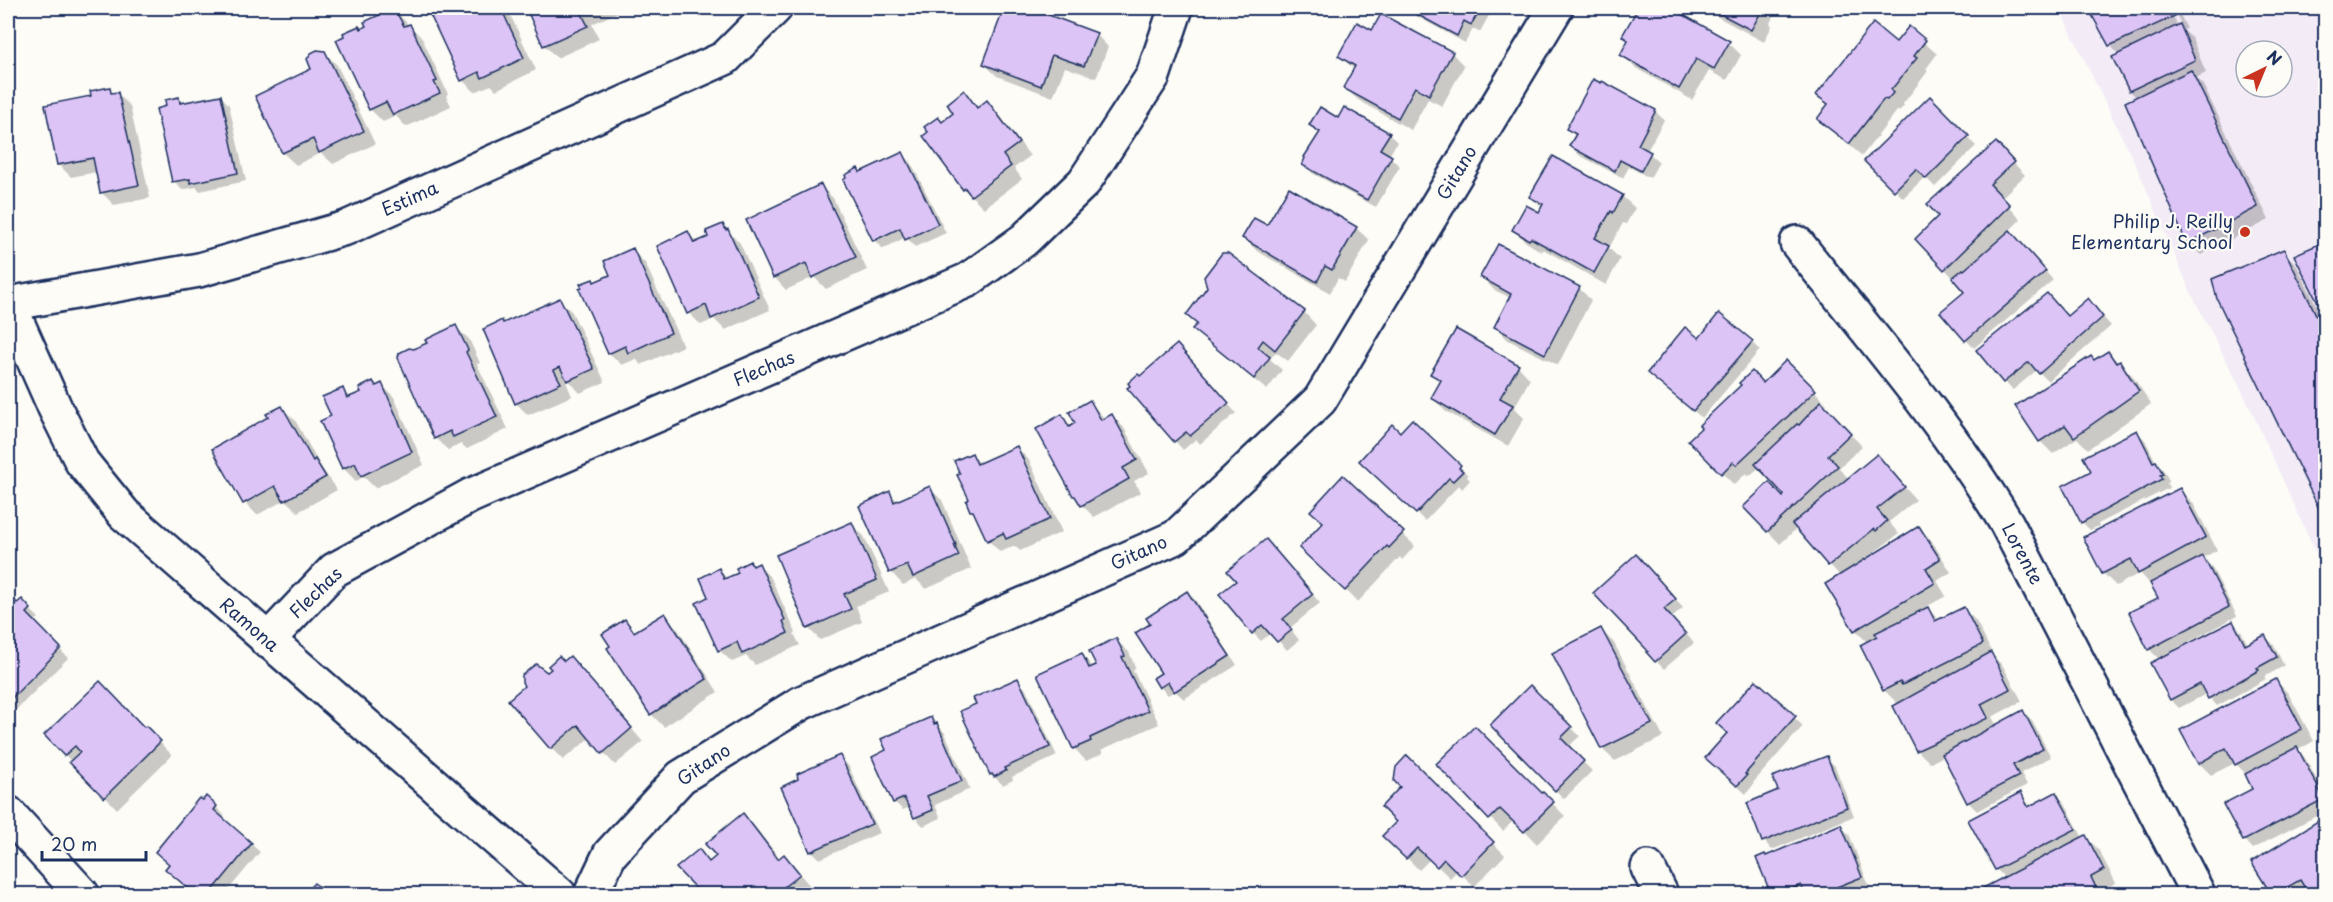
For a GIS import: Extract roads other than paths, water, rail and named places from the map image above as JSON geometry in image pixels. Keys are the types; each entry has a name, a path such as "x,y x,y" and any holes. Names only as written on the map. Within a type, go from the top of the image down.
{"street":[{"name":"Estima","path":"8,303 199,270 346,228 725,58 775,8"},
{"name":"Flechas","path":"267,641 334,570 470,496 968,280 1024,240 1084,182 1153,76 1176,8"},
{"name":"Gitano","path":"591,894 610,854 681,777 801,703 1176,537 1320,400 1556,8"},
{"name":"Lorente","path":"1797,243 1939,421 1978,475 2007,525 2198,894"},
{"name":"Ramona","path":"8,303 82,462 124,514 559,894"},
{"path":"8,813 82,894"}],"place":[{"name":"Philip J. Reilly Elementary School","path":"2245,232"}]}
